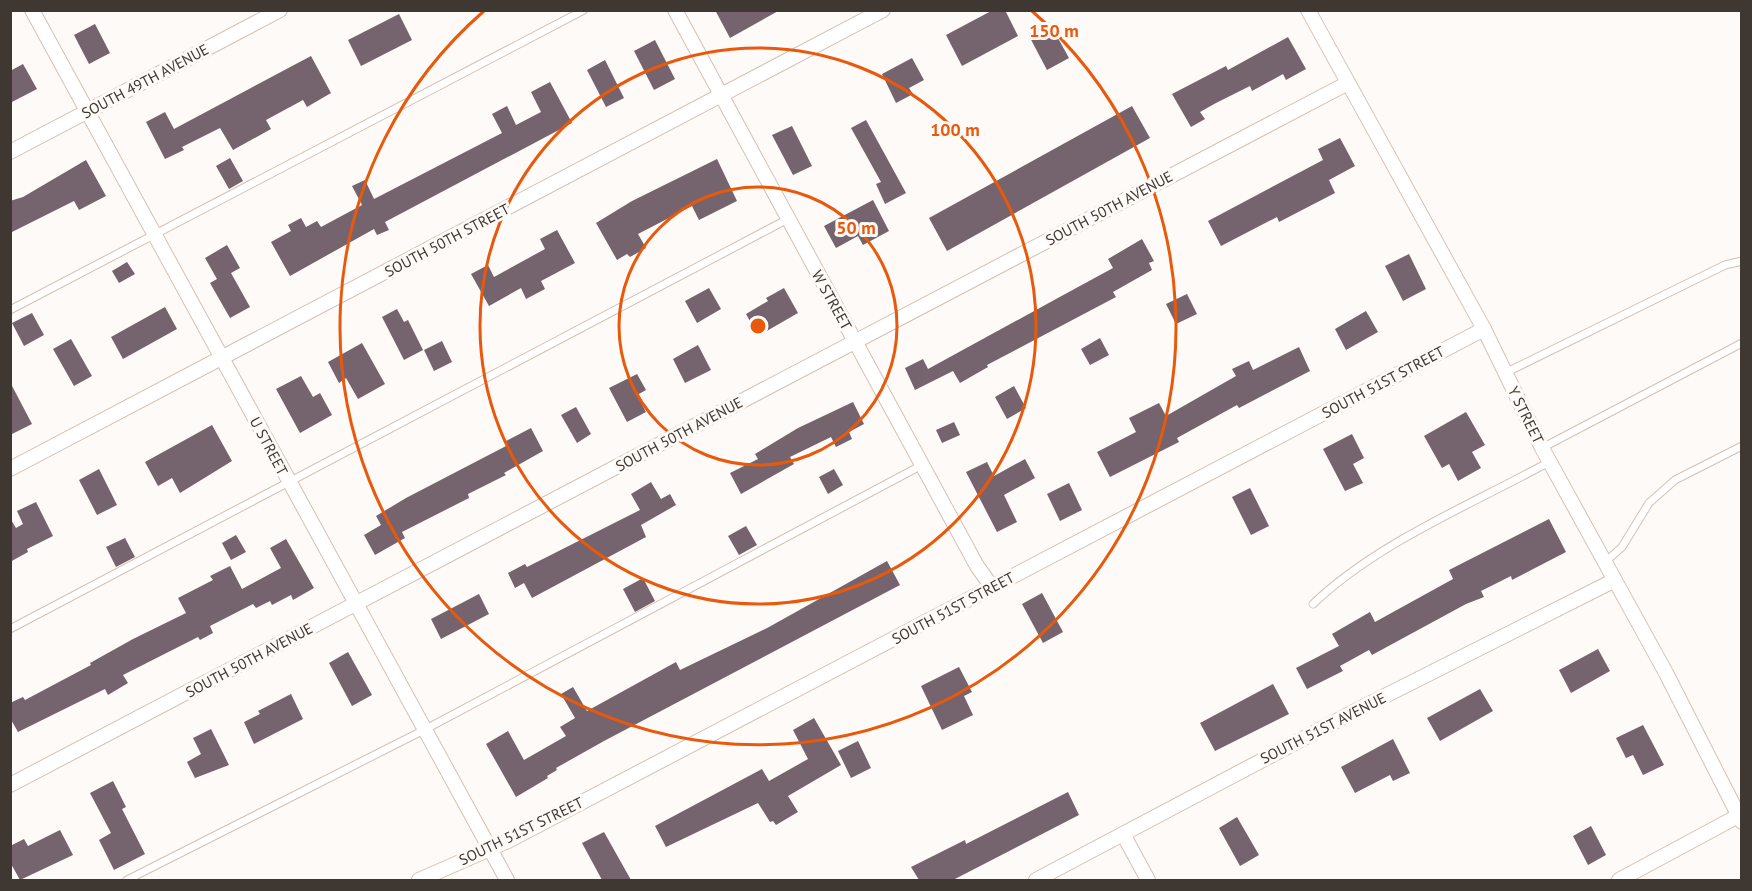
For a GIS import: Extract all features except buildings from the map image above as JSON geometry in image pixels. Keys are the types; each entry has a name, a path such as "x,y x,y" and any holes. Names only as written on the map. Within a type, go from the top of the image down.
{"street":[{"name":"U STREET","path":"32,10 288,483 507,880"},
{"name":"SOUTH 49TH AVENUE","path":"10,152 280,10"},
{"name":"W STREET","path":"675,10 977,566 992,587"},
{"name":"SOUTH 50TH STREET","path":"10,469 883,10"},
{"name":"Y STREET","path":"1308,10 1484,329 1549,462 1666,673 1740,819"},
{"name":"SOUTH 50TH AVENUE","path":"10,785 1348,83"},
{"name":"SOUTH 51ST STREET","path":"419,880 530,830 1484,329"},
{"name":"SOUTH 51ST AVENUE","path":"1036,880 1359,709 1613,581"},
{"path":"1619,880 1740,819"},
{"path":"1123,834 1148,880"}],"lane":[{"path":"10,310 584,10"},
{"path":"10,629 788,219"},
{"path":"1505,373 1573,342 1725,265 1742,261"},
{"path":"1542,448 1742,343"},
{"path":"1604,563 1622,547 1638,518 1657,495 1675,480 1742,446"},
{"path":"1313,604 1335,583 1370,559 1549,462"},
{"path":"127,880 424,730 923,464"}]}
